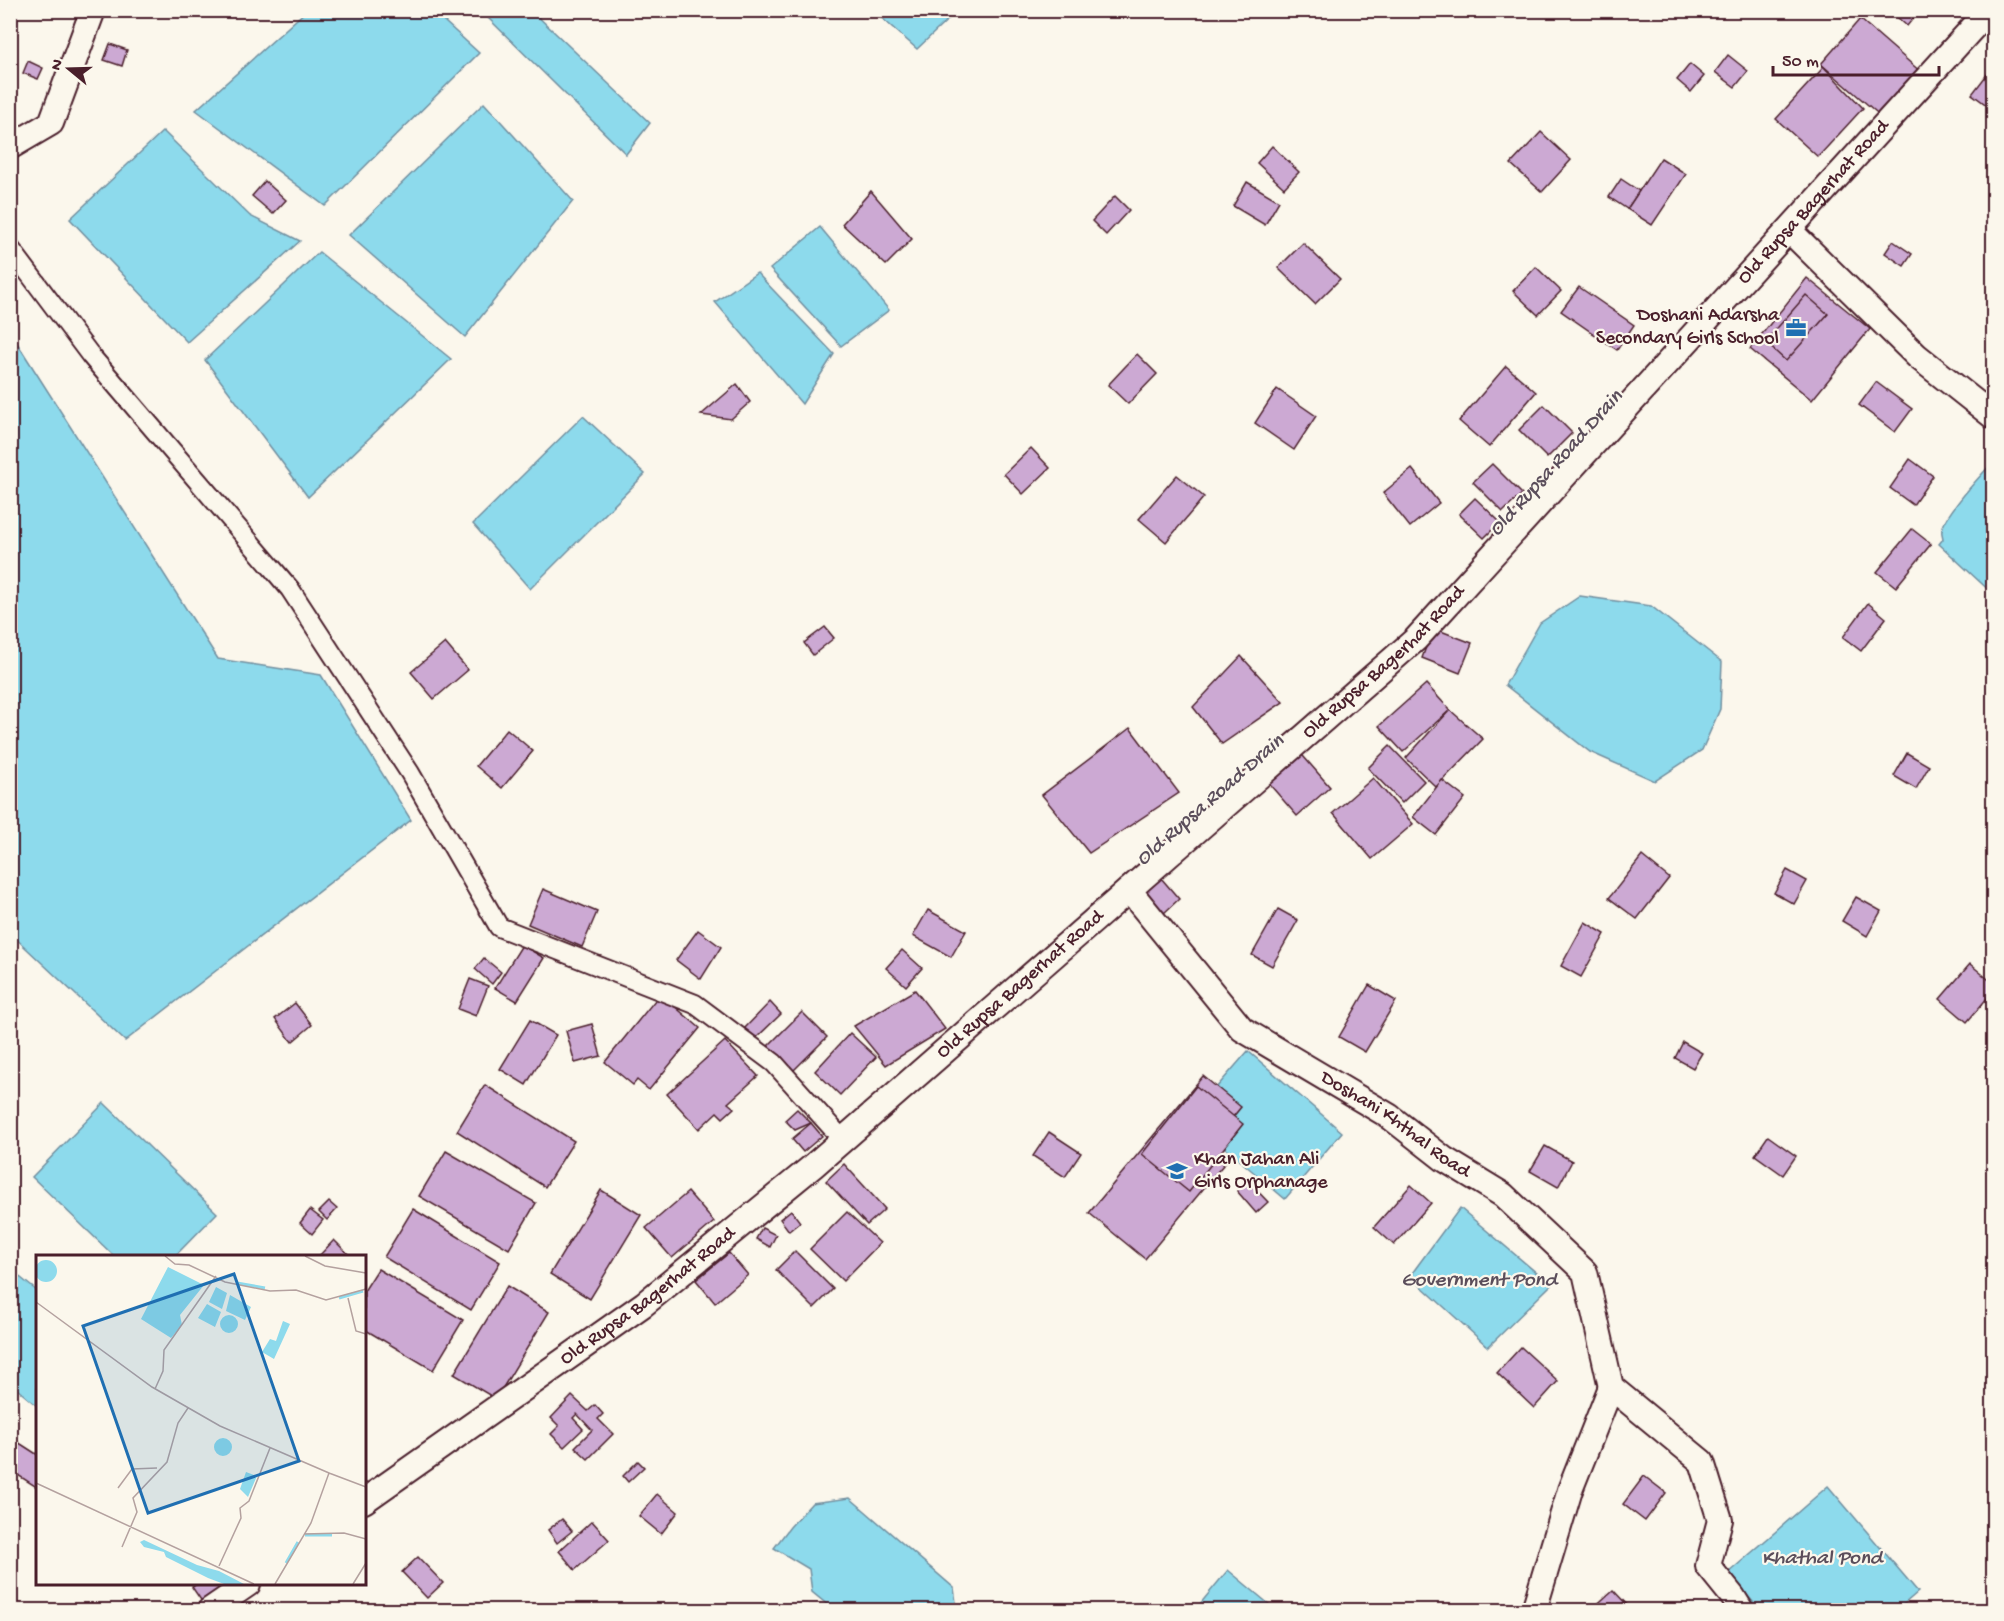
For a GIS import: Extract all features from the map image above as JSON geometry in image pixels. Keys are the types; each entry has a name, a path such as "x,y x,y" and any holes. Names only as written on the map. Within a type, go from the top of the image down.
{"street":[{"path":"10,147 51,123 93,10"},
{"name":"Old Rupsa Bagerhat Road","path":"366,1501 644,1304 843,1140 1416,639 1989,10"},
{"path":"1792,233 1917,356 1994,417"},
{"path":"10,248 91,356 290,589 410,773 499,927 695,1004 774,1063 843,1140"},
{"name":"Doshani Khthal Road","path":"1129,890 1242,1029 1389,1116 1444,1159 1503,1195 1585,1272 1611,1387"},
{"path":"1534,1611 1570,1490 1611,1387 1702,1462 1720,1520 1708,1566 1733,1597 1741,1611"},
{"path":"210,1611 247,1585"}],"water":[{"path":"307,10 433,11 479,53 325,206 196,110"},
{"path":"876,10 957,11 917,49 875,12"},
{"path":"481,11 532,11 650,123 626,154"},
{"path":"484,103 573,201 465,337 349,235"},
{"path":"163,131 250,216 300,241 187,342 70,219"},
{"path":"820,227 889,310 841,346 770,269"},
{"path":"319,252 451,359 308,497 205,360"},
{"path":"757,273 834,354 802,404 715,302"},
{"path":"12,335 218,659 321,675 411,820 125,1041 11,934"},
{"path":"583,416 645,474 530,589 473,524"},
{"path":"1993,462 1993,594 1939,544 1943,539 1942,530 1950,514 1964,494"},
{"path":"1580,596 1651,606 1722,662 1720,709 1702,750 1655,781 1590,752 1505,685 1540,623"},
{"path":"1248,1051 1342,1132 1285,1199 1190,1118"},
{"path":"104,1103 217,1213 176,1255 113,1255 32,1177"},
{"name":"Government Pond","path":"1460,1208 1551,1285 1488,1347 1410,1276"},
{"path":"10,1269 36,1290 36,1405 11,1384"},
{"name":"Khathal Pond","path":"1828,1486 1918,1592 1897,1610 1760,1610 1728,1573"},
{"path":"850,1498 954,1588 957,1610 834,1610 812,1592 809,1569 774,1548 812,1503"},
{"path":"1228,1570 1276,1610 1195,1610"}],"building":[{"path":"1889,10 1920,10 1907,26"},
{"path":"1860,19 1922,73 1883,118 1821,64"},
{"path":"110,44 127,50 122,66 104,60"},
{"path":"1728,55 1748,71 1735,87 1715,72"},
{"path":"28,61 43,68 38,79 23,73"},
{"path":"1690,64 1704,76 1691,92 1677,80"},
{"path":"1821,64 1863,108 1818,157 1776,119 1822,69"},
{"path":"1992,68 1994,99 1988,106 1972,94"},
{"path":"1541,132 1571,160 1542,192 1511,164"},
{"path":"1272,146 1299,172 1284,188 1257,163"},
{"path":"1661,158 1686,174 1652,225 1627,209"},
{"path":"1621,179 1639,191 1627,209 1609,197"},
{"path":"265,181 286,200 273,214 252,196"},
{"path":"1247,182 1279,201 1265,225 1233,206"},
{"path":"871,191 912,239 886,265 842,224"},
{"path":"1115,196 1129,210 1106,235 1092,221"},
{"path":"1893,241 1912,254 1904,266 1885,253"},
{"path":"1303,243 1340,279 1315,304 1278,268"},
{"path":"1536,267 1561,291 1538,315 1513,291"},
{"path":"1807,278 1870,329 1812,400 1750,349"},
{"path":"1579,287 1634,325 1617,350 1561,311"},
{"name":"Doshani Adarsha Secondary Girls School","path":"1806,295 1828,314 1786,361 1765,342"},
{"path":"1137,354 1157,374 1128,404 1108,385"},
{"path":"1506,366 1536,392 1489,447 1459,421"},
{"path":"1876,382 1912,409 1895,432 1859,405"},
{"path":"737,384 750,402 731,419 701,415"},
{"path":"1277,389 1316,416 1294,450 1255,423"},
{"path":"1544,405 1572,433 1547,458 1519,430"},
{"path":"1031,448 1050,468 1023,494 1004,474"},
{"path":"1910,459 1933,476 1913,505 1890,488"},
{"path":"1492,464 1522,494 1503,512 1473,482"},
{"path":"1412,469 1439,503 1410,527 1383,493"},
{"path":"1177,475 1204,497 1166,542 1139,519"},
{"path":"1475,498 1500,522 1484,538 1459,514"},
{"path":"1912,529 1931,544 1896,587 1877,572"},
{"path":"1868,603 1886,618 1861,651 1843,637"},
{"path":"825,627 834,638 813,655 804,643"},
{"path":"1433,628 1472,643 1460,673 1422,658"},
{"path":"445,643 468,670 434,699 411,672"},
{"path":"1241,656 1283,702 1222,744 1193,707"},
{"path":"1426,684 1450,710 1403,752 1379,726"},
{"path":"1450,710 1483,739 1436,787 1406,758"},
{"path":"1130,728 1179,793 1089,853 1042,795"},
{"path":"507,729 533,751 502,788 476,766"},
{"path":"1390,746 1424,781 1402,803 1368,768"},
{"path":"1297,749 1330,787 1297,816 1264,778"},
{"path":"1907,753 1929,766 1916,789 1894,776"},
{"path":"1373,778 1413,824 1372,859 1333,813"},
{"path":"1442,780 1465,798 1436,835 1413,817"},
{"path":"1642,856 1669,878 1637,919 1609,898"},
{"path":"1787,870 1807,881 1794,904 1774,893"},
{"path":"1161,878 1179,899 1163,914 1144,893"},
{"path":"543,889 597,912 582,947 528,924"},
{"path":"1856,897 1881,911 1867,936 1842,921"},
{"path":"1278,909 1298,920 1272,966 1252,955"},
{"path":"928,910 966,931 951,957 913,936"},
{"path":"1585,922 1605,934 1581,977 1561,966"},
{"path":"698,930 721,947 701,979 676,960"},
{"path":"522,945 544,958 517,1001 495,988"},
{"path":"902,950 922,968 906,986 886,968"},
{"path":"484,958 501,972 492,984 475,969"},
{"path":"1970,964 1994,984 1994,990 1967,1022 1940,999"},
{"path":"470,979 488,986 476,1016 458,1009"},
{"path":"1369,985 1396,1001 1365,1052 1339,1037"},
{"path":"915,990 945,1029 886,1065 854,1026"},
{"path":"660,994 700,1028 649,1090 637,1080 633,1085 605,1062"},
{"path":"770,1002 781,1014 752,1042 742,1031"},
{"path":"295,1003 312,1025 292,1042 275,1019"},
{"path":"802,1012 827,1037 793,1071 768,1046"},
{"path":"530,1020 556,1035 526,1085 500,1069"},
{"path":"592,1024 601,1056 575,1063 566,1031"},
{"path":"850,1033 876,1057 840,1095 815,1071"},
{"path":"725,1041 758,1076 728,1103 734,1108 723,1118 717,1112 699,1129 667,1094"},
{"path":"1683,1042 1702,1053 1693,1068 1675,1058"},
{"name":"Khan Jahan Ali Girls Orphanage","path":"1203,1076 1241,1107 1211,1144 1228,1159 1145,1259 1089,1213"},
{"path":"485,1085 574,1141 545,1187 457,1131"},
{"path":"1196,1086 1243,1124 1189,1192 1142,1154"},
{"path":"797,1109 811,1123 795,1130 785,1120"},
{"path":"811,1123 822,1136 803,1152 792,1139"},
{"path":"1049,1132 1081,1153 1065,1177 1033,1156"},
{"path":"1768,1136 1796,1156 1783,1175 1755,1155"},
{"path":"1545,1146 1572,1161 1558,1187 1530,1171"},
{"path":"446,1151 536,1203 509,1249 419,1196"},
{"path":"844,1164 885,1209 867,1225 826,1181"},
{"path":"1248,1181 1268,1202 1256,1213 1237,1191"},
{"path":"1411,1185 1431,1203 1394,1245 1374,1227"},
{"path":"601,1190 641,1215 590,1299 550,1274"},
{"path":"688,1192 714,1222 672,1258 646,1228"},
{"path":"329,1202 337,1209 327,1220 319,1212"},
{"path":"413,1209 500,1262 471,1310 384,1257"},
{"path":"310,1210 323,1220 312,1234 300,1223"},
{"path":"791,1210 800,1222 789,1231 780,1219"},
{"path":"847,1212 880,1243 843,1281 810,1249"},
{"path":"762,1228 776,1235 770,1247 756,1239"},
{"path":"334,1240 349,1255 320,1255"},
{"path":"795,1251 833,1289 814,1308 776,1270"},
{"path":"729,1253 748,1275 715,1303 696,1280"},
{"path":"378,1269 463,1320 433,1370 366,1330 366,1288"},
{"path":"507,1286 549,1312 496,1399 454,1374"},
{"path":"1521,1347 1558,1381 1534,1408 1497,1373"},
{"path":"572,1396 588,1411 595,1405 603,1414 598,1419 613,1434 588,1459 575,1447 592,1430 577,1414 573,1418 583,1429 564,1447 551,1434 559,1426 551,1418"},
{"path":"10,1437 36,1454 36,1487 10,1470"},
{"path":"638,1461 644,1467 628,1482 623,1476"},
{"path":"1644,1476 1666,1493 1645,1521 1623,1504"},
{"path":"657,1494 678,1512 661,1534 639,1516"},
{"path":"562,1519 572,1531 557,1543 548,1530"},
{"path":"592,1521 609,1540 575,1570 559,1551"},
{"path":"418,1557 443,1583 427,1598 402,1572"},
{"path":"216,1585 222,1594 205,1606 192,1587"},
{"path":"1613,1590 1629,1607 1625,1610 1591,1610"}],"place":[{"name":"Doshani Adarsha Secondary Girls School","path":"1796,328"},
{"name":"Khan Jahan Ali Girls Orphanage","path":"1177,1171"}],"water label":[{"name":"Old Rupsa Road Drain","path":"1557,464"},
{"name":"Old Rupsa Road Drain","path":"1211,801"}]}
